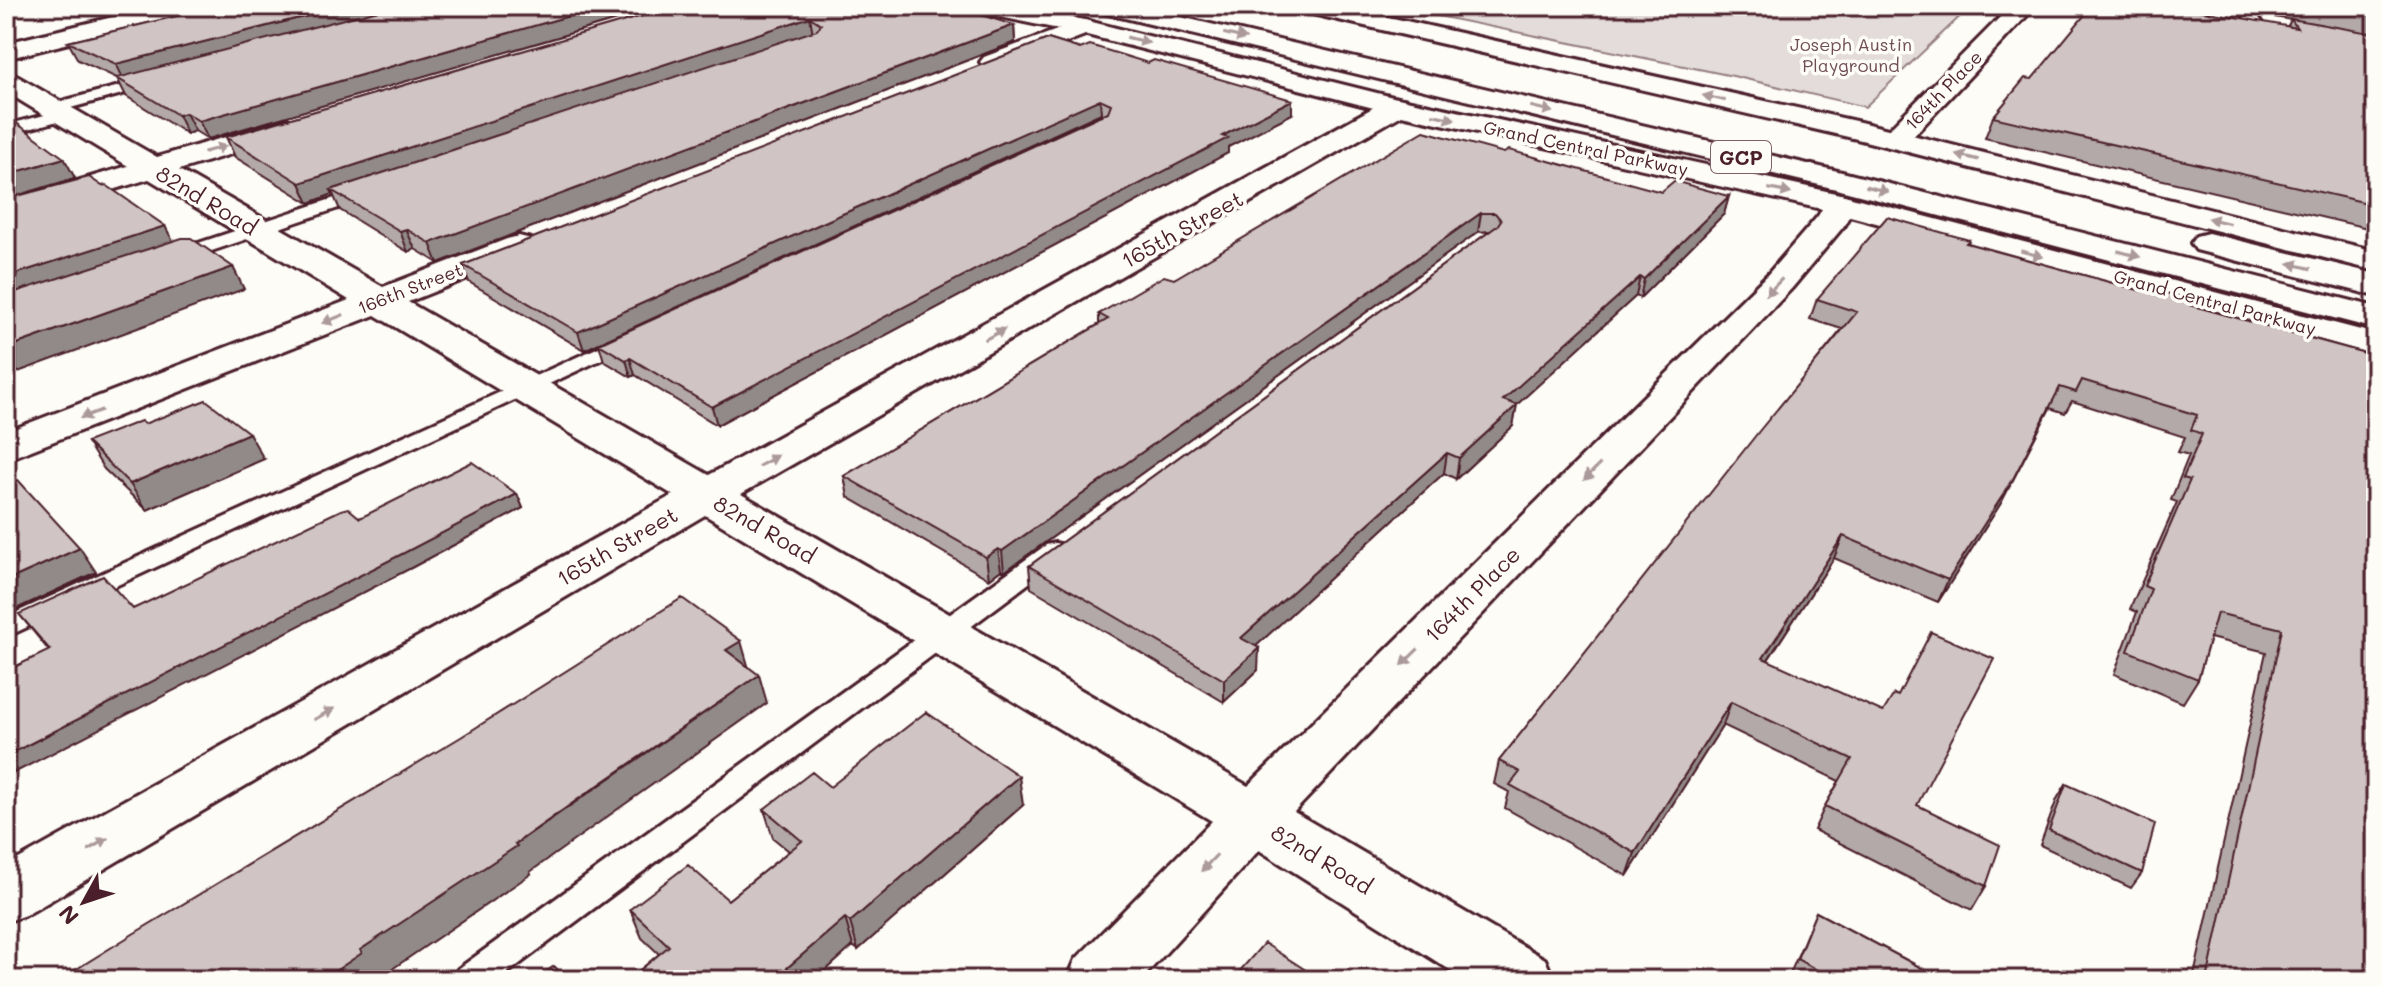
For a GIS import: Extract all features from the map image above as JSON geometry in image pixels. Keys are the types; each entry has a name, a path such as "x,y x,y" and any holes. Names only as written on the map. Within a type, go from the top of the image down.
{"main road":[{"path":"6,51 186,6"},
{"name":"Grand Central Parkway","path":"979,6 1094,16 1827,177 2376,318"},
{"name":"GCP","path":"1201,6 1911,170 2376,285"},
{"path":"1308,6 1895,139 2376,261"},
{"name":"164th Place","path":"1895,139 2024,6"},
{"path":"2215,16 2249,14 2286,28"},
{"path":"960,75 1094,16"},
{"name":"Grand Central Parkway","path":"1094,16 1397,106 1840,204 2376,346"},
{"name":"82nd Road","path":"6,81 1253,817 1522,980"},
{"name":"165th Street","path":"6,896 706,495 1397,106"},
{"path":"6,212 310,121"},
{"name":"164th Place","path":"1099,980 1253,817 1780,281 1832,220 1840,204"},
{"name":"166th Street","path":"6,447 548,235"}],"lane":[{"path":"6,130 162,79"},
{"path":"151,265 383,187"},
{"path":"6,628 652,329"},
{"path":"470,980 1074,538"}],"green space":[{"name":"Joseph Austin Playground","path":"1389,6 1971,6 1865,107 1733,76"}],"building":[{"path":"219,6 347,6 116,64 68,42"},
{"path":"394,6 604,6 199,121 186,113 178,115 117,78"},
{"path":"677,6 951,6 1014,25 430,243 406,229 400,231 331,190 817,30 821,24 810,17 300,183 226,137"},
{"path":"2092,6 2175,6 2297,28 2291,19 2376,34 2376,205 1993,117 2025,78 2032,79"},
{"path":"2327,6 2376,6 2376,15"},
{"path":"1048,39 1080,49 1090,45 1148,63 1154,60 1292,100 1222,136 1228,138 712,407 630,358 626,360 599,344 1108,112 1111,104 1100,99 578,332 463,265"},
{"path":"7,116 64,158 6,175"},
{"path":"1424,131 1504,153 1509,150 1661,192 1674,181 1729,196 1644,279 1640,277 1503,400 1517,405 1459,458 1447,453 1241,638 1259,648 1224,680 1029,566 1497,226 1501,220 1495,213 1481,213 1002,551 998,549 986,557 844,476 1108,319 1099,314 1164,276 1174,279"},
{"path":"89,177 102,186 106,185 165,226 6,277 6,199"},
{"path":"1887,217 1969,240 1966,243 2142,291 2144,287 2192,300 2190,305 2376,356 2376,980 2207,980 2282,629 2217,613 2198,679 2128,651 2151,589 2144,586 2190,480 2183,478 2202,434 2191,430 2197,415 2082,380 2076,392 2060,387 2012,481 1948,580 1843,536 1763,658 1883,712 1894,694 1898,696 1931,632 1994,659 1917,805 2000,845 1986,886 1825,806 1852,759 1731,702 1635,853 1510,785 1520,772 1499,761 1857,312 1817,299"},
{"path":"182,238 191,238 233,267 6,348 6,295"},
{"path":"206,400 249,433 130,484 87,442 141,421 144,424"},
{"path":"472,462 517,494 6,756 6,671 50,650 19,614 103,576 133,609 341,510 348,508 360,518"},
{"path":"18,480 80,548 6,581 6,485"},
{"path":"682,598 741,641 726,650 759,675 584,795 515,844 517,846 360,950 362,953 322,980 59,980 461,737"},
{"path":"926,712 1019,776 850,922 845,918 773,980 628,980 669,946 630,909 688,865 728,900 802,841 764,809 812,772 830,787"},
{"path":"2066,784 2155,824 2142,873 2049,830"},
{"path":"1816,912 1944,980 1835,980 1797,959"},
{"path":"1264,943 1321,980 1232,980"},
{"path":"554,966 569,980 535,980"}]}
